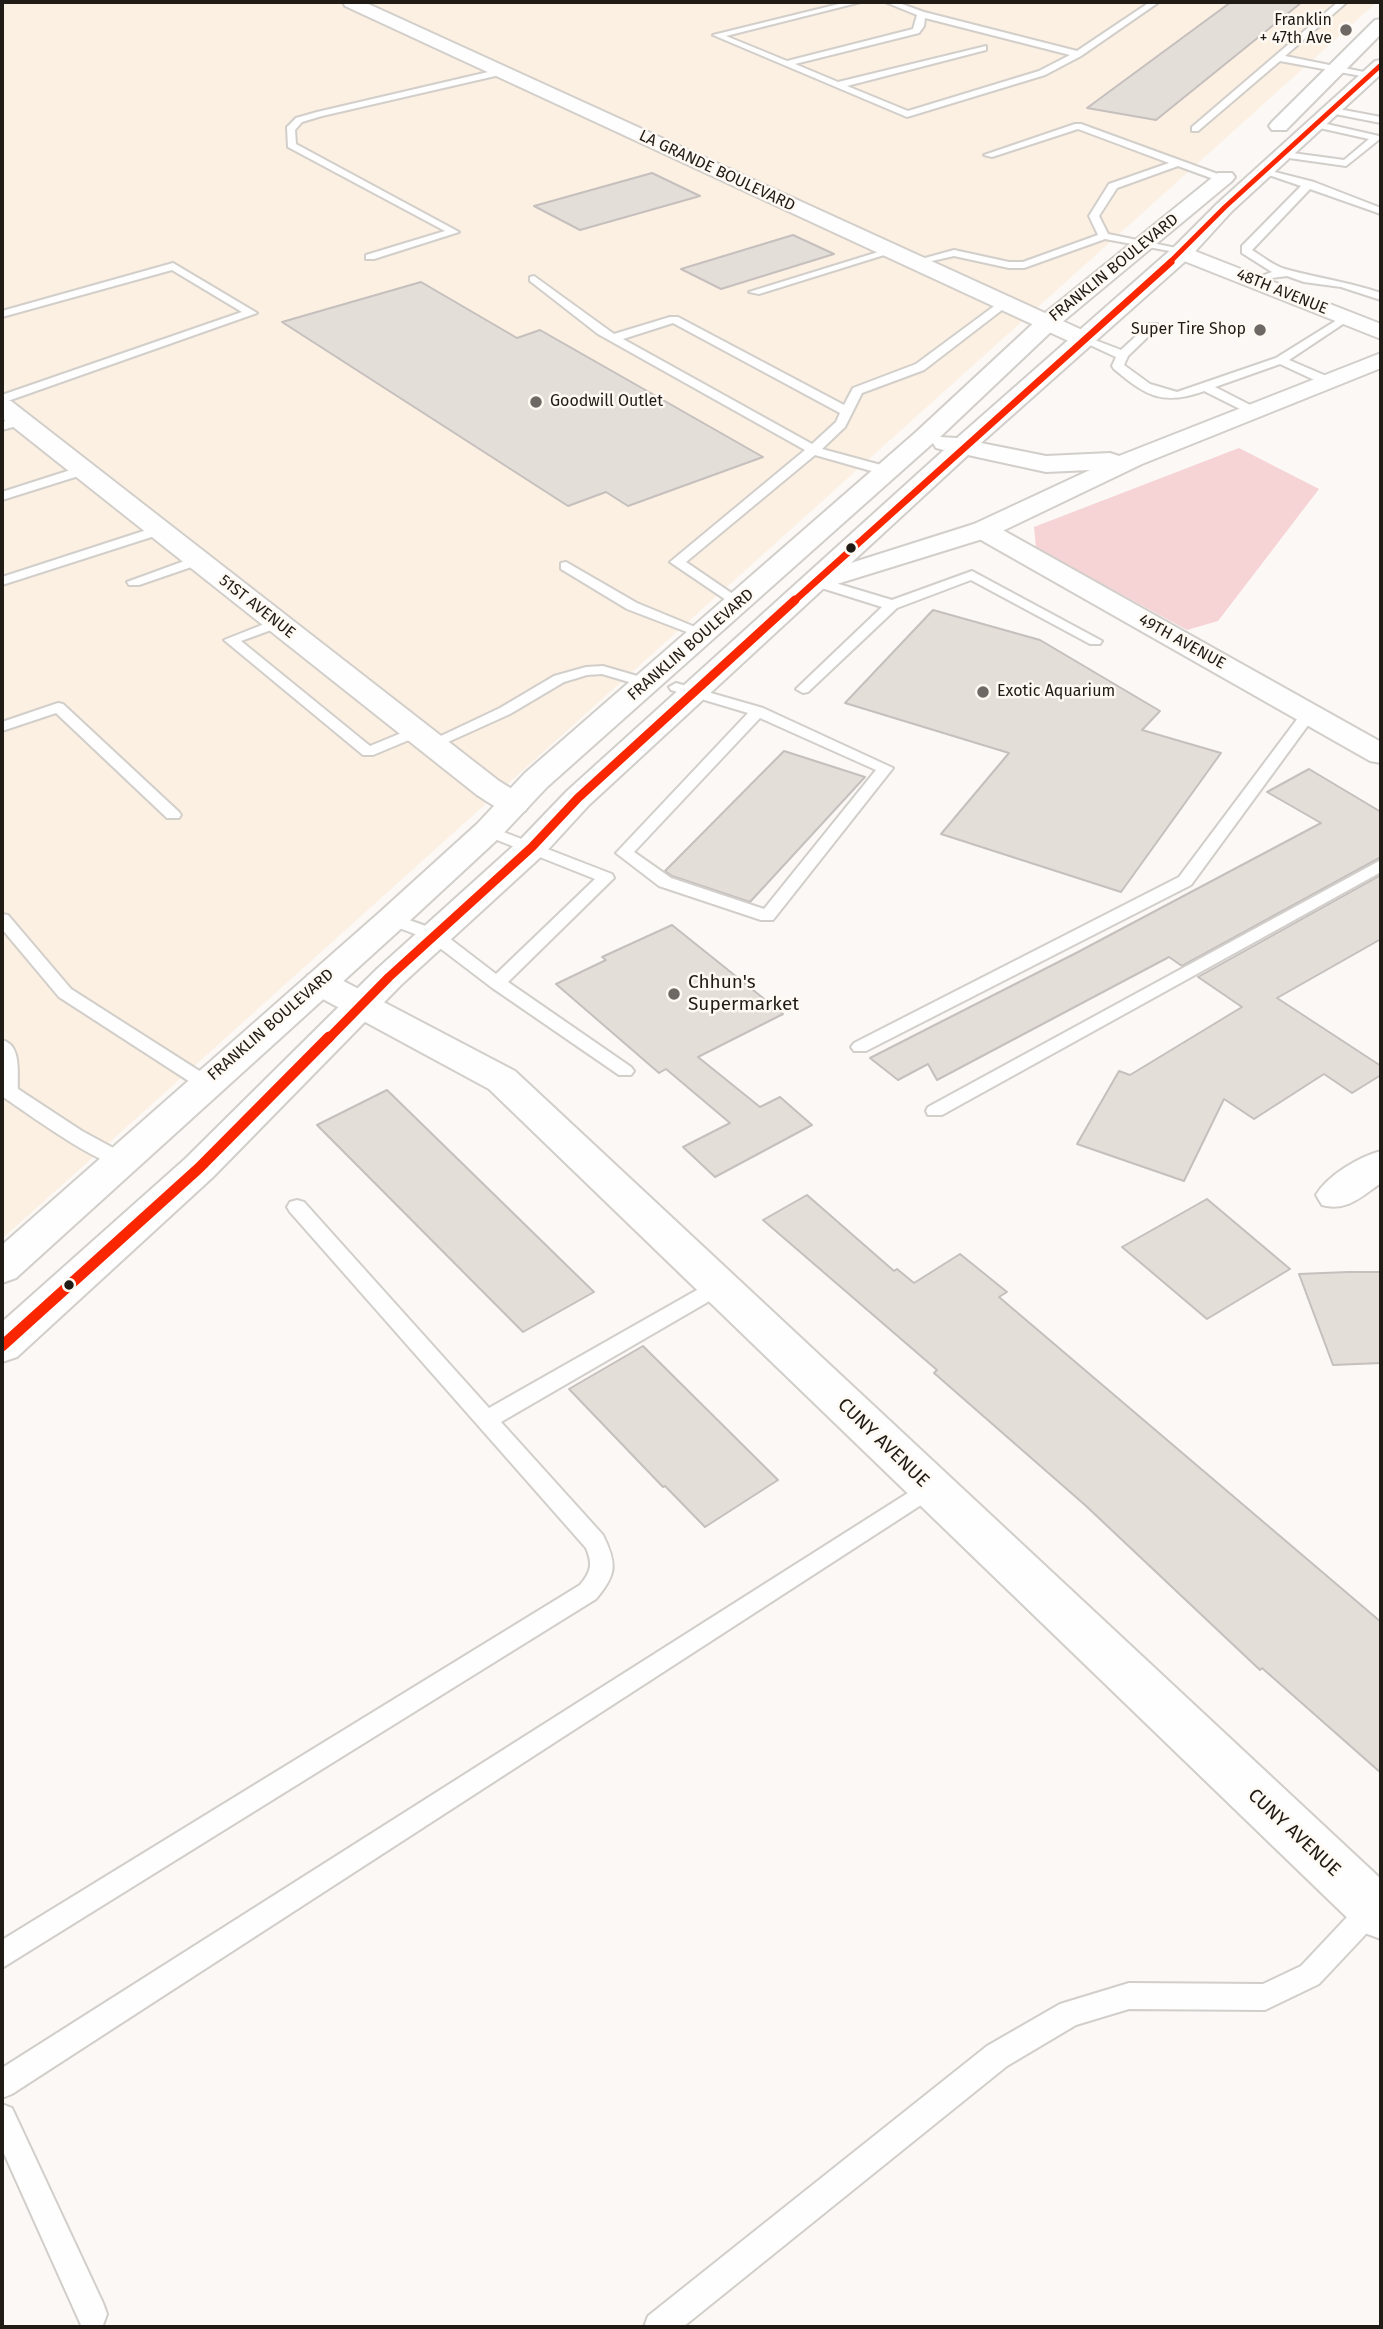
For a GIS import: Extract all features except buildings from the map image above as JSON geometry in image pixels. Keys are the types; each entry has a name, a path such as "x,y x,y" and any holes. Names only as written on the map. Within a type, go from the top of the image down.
{"main road":[{"name":"LA GRANDE BOULEVARD","path":"351,2 1083,339"},
{"path":"1268,136 1381,24"},
{"name":"FRANKLIN BOULEVARD","path":"685,689 817,582 962,447 1182,251 1225,207 1372,76"},
{"name":"FRANKLIN BOULEVARD","path":"2,1268 205,1083 392,919 488,831 536,780 705,634 1048,323 1242,161"},
{"name":"48TH AVENUE","path":"1182,251 1381,332"},
{"path":"817,582 983,530 1133,459 1381,360"},
{"name":"51ST AVENUE","path":"8,418 83,470 488,788 514,804"},
{"path":"924,438 1046,464 1133,459"},
{"name":"49TH AVENUE","path":"983,530 1381,754"},
{"path":"2,1346 199,1167 433,935 533,847 578,798 653,730 657,704 685,689 739,627 742,619 738,604"},
{"name":"CUNY AVENUE","path":"320,983 360,1006 465,1056 502,1080 930,1488 1379,1908"},
{"path":"1336,1195 1381,1164"}],"lane":[{"path":"858,2 717,35 907,114 1042,73 1077,54 1155,2"},
{"path":"889,2 921,14 1077,54"},
{"path":"1195,129 1343,2"},
{"path":"921,14 930,8"},
{"path":"786,64 916,31 920,26 921,14"},
{"path":"838,85 982,48"},
{"path":"1279,58 1372,76"},
{"path":"370,257 454,232 291,145 290,129 299,120 320,114 501,72"},
{"path":"1333,111 1381,120"},
{"path":"1285,155 1346,163 1376,138 1318,125"},
{"path":"989,155 1078,126 1222,179"},
{"path":"1104,236 1094,216 1113,186 1175,163"},
{"path":"1267,171 1381,211"},
{"path":"1310,184 1247,246 1246,251 1280,272 1304,279 1343,284 1381,297"},
{"path":"918,263 954,253 1009,265 1024,265 1104,236 1143,246 1182,251"},
{"path":"755,292 892,251"},
{"path":"2,314 173,266 251,313 2,399"},
{"path":"1256,282 1280,272"},
{"path":"534,279 613,338 813,450 887,471"},
{"path":"738,604 677,562 841,424 857,391 920,366 1005,303"},
{"path":"1153,326 1123,355 1118,366 1137,384 1166,396 1178,396 1280,360 1345,318"},
{"path":"613,338 674,319 848,412"},
{"path":"1083,339 1123,355"},
{"path":"1280,360 1327,382"},
{"path":"1205,387 1252,411"},
{"path":"2,496 83,470"},
{"path":"2,581 159,530"},
{"path":"134,583 198,560"},
{"path":"566,566 632,606 705,634"},
{"path":"803,689 892,605 972,575 1095,641"},
{"path":"817,582 892,605"},
{"path":"277,623 231,640 368,752 424,738 505,711 559,679 586,671 603,670 646,683"},
{"path":"685,689 758,711 886,768 767,916 665,882 624,853 758,711"},
{"path":"2,727 58,707 173,815"},
{"path":"860,1047 1185,881 1309,713"},
{"path":"488,831 606,878 496,983"},
{"path":"935,1111 1381,865"},
{"path":"2,919 65,993 205,1083"},
{"path":"392,919 433,935 496,983 625,1071"},
{"path":"2,1046 7,1052 9,1092 75,1136 121,1161"},
{"path":"2,1955 588,1592 602,1575 603,1558 595,1542 297,1207"},
{"path":"486,1420 718,1287"},
{"path":"2,2084 930,1488"},
{"path":"659,2327 997,2056 1070,2013 1129,1996 1265,1997 1310,1975 1379,1908"},
{"path":"2,2118 92,2314"}],"shaded area":[{"path":"2,2 1377,2 2,1239"},
{"path":"1239,448 1319,489 1218,621 1187,630 1036,548 1034,527"}],"transit line":[{"path":"2,1346 199,1168 389,977 532,847 578,798 962,447 1182,252 1225,207 1381,65"}],"place":[{"name":"Franklin + 47th Ave","path":"1346,30"},
{"name":"Super Tire Shop","path":"1260,330"},
{"name":"Goodwill Outlet","path":"536,402"},
{"name":"Exotic Aquarium","path":"983,692"},
{"name":"Chhun's Supermarket","path":"674,994"}]}
